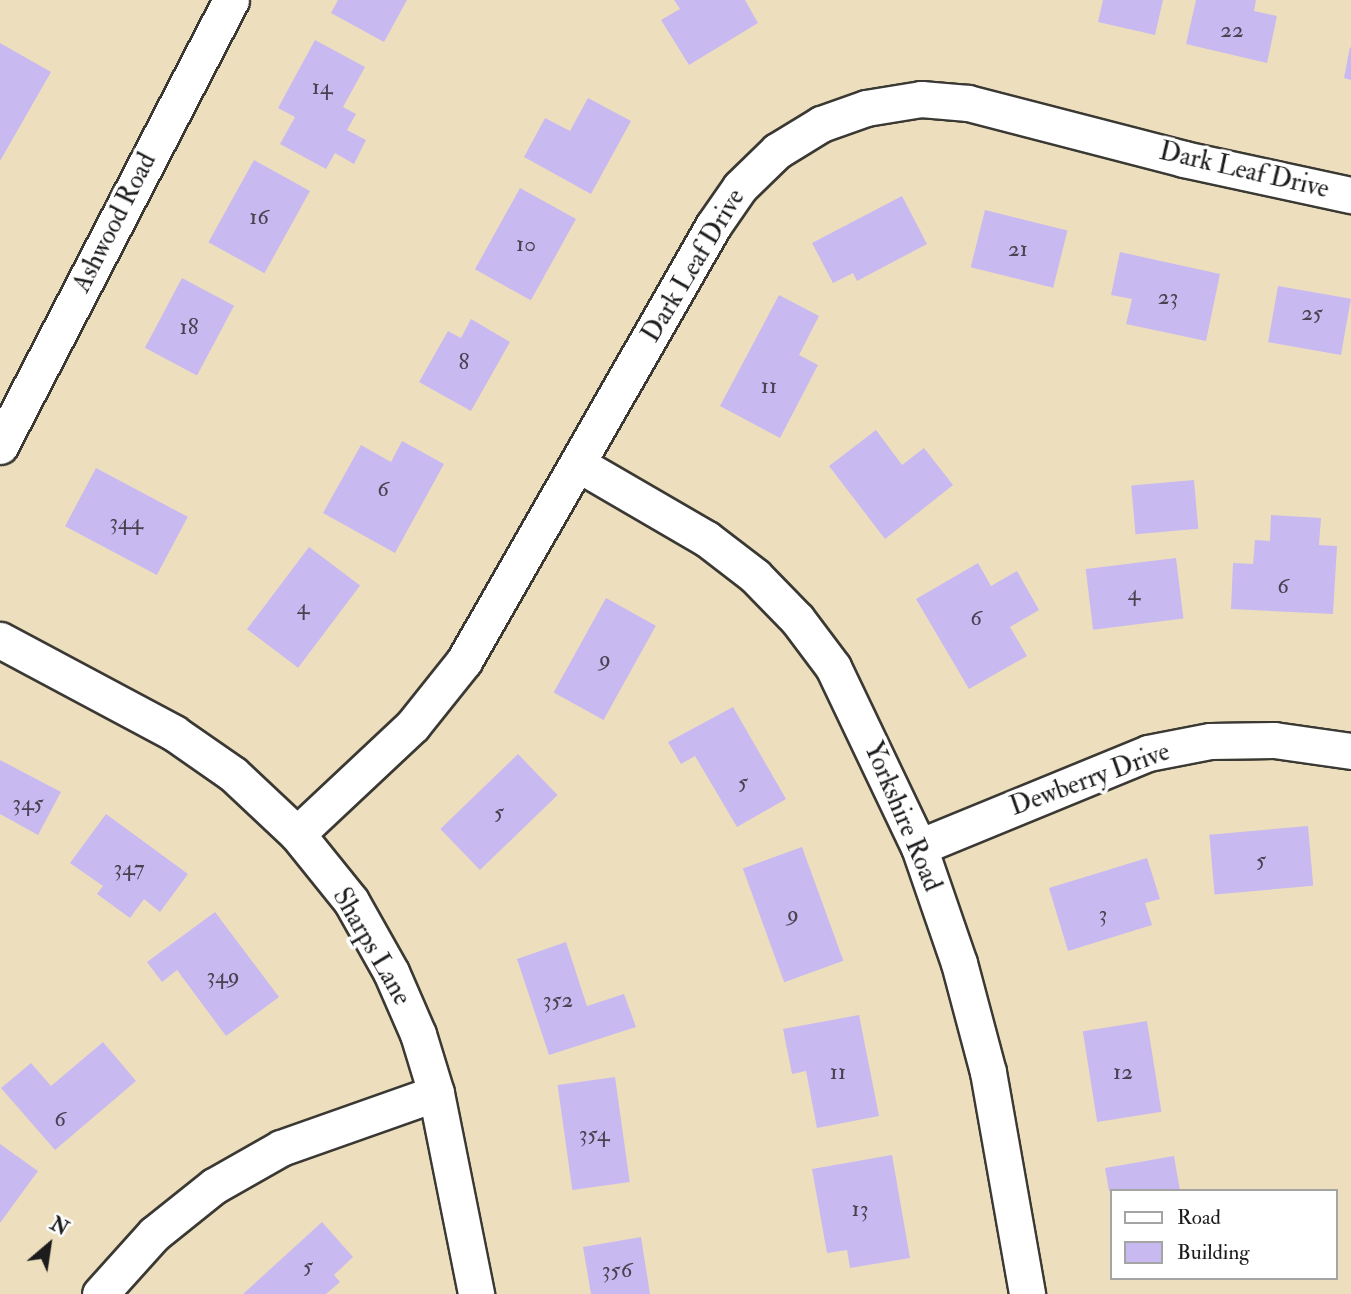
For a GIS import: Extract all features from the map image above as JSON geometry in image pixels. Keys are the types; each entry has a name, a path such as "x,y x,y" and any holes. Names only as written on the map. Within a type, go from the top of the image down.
{"street":[{"name":"Ashwood Road","path":"0,446 231,0"},
{"name":"Dark Leaf Drive","path":"297,834 413,726 464,661 740,187 777,151 821,124 866,107 921,99 968,103 1185,159 1351,195"},
{"name":"Yorkshire Road","path":"578,464 707,539 755,576 797,619 833,667 919,847 959,963 988,1072 1027,1294"},
{"name":"Sharps Lane","path":"0,640 174,733 233,774 297,834 351,901 391,972 418,1034 436,1093 476,1294"},
{"name":"Dewberry Drive","path":"919,847 1147,753 1210,741 1274,740 1351,751"},
{"path":"100,1294 154,1234 214,1186 281,1148 436,1093"}],"building":[{"path":"338,0 407,0 384,42 331,13"},
{"path":"674,0 745,0 758,23 689,65 661,20 680,9"},
{"path":"1103,0 1163,0 1155,35 1098,22"},
{"path":"1196,0 1256,0 1254,11 1277,16 1267,63 1186,44"},
{"path":"315,40 365,67 343,107 356,114 347,130 366,140 354,164 335,153 326,169 280,144 295,117 278,108"},
{"path":"0,43 51,72 0,161"},
{"path":"1351,48 1351,80 1344,78"},
{"path":"588,98 631,121 591,194 524,157 545,118 570,131"},
{"path":"254,160 310,191 264,273 208,242"},
{"path":"520,188 576,219 531,300 475,269"},
{"path":"902,196 927,244 857,281 853,273 833,283 812,243"},
{"path":"985,210 1067,231 1053,288 971,267"},
{"path":"1120,252 1220,274 1206,341 1126,324 1132,299 1111,295"},
{"path":"182,278 234,306 197,375 145,348"},
{"path":"1278,286 1351,299 1341,355 1268,342"},
{"path":"779,295 819,316 799,355 818,365 780,438 720,406"},
{"path":"471,319 510,342 471,411 419,382 448,331 461,338"},
{"path":"876,430 902,465 924,448 953,485 885,539 829,466"},
{"path":"402,441 444,464 395,553 323,513 361,445 391,462"},
{"path":"96,468 188,517 157,575 65,526"},
{"path":"1194,480 1198,529 1136,534 1131,485"},
{"path":"1271,515 1321,518 1319,545 1337,546 1333,614 1231,609 1233,563 1253,564 1255,540 1270,541"},
{"path":"309,547 360,586 298,668 247,629"},
{"path":"1176,558 1183,619 1093,630 1086,569"},
{"path":"978,563 991,586 1017,571 1039,610 1010,627 1027,656 969,689 916,599"},
{"path":"606,598 656,626 603,720 554,692"},
{"path":"733,707 786,799 737,827 695,756 681,764 668,742"},
{"path":"518,754 558,795 480,870 440,829"},
{"path":"0,760 61,792 38,835 0,814"},
{"path":"106,814 188,874 160,912 144,899 130,918 97,894 103,886 70,863"},
{"path":"1308,826 1313,886 1215,894 1209,835"},
{"path":"802,847 843,961 784,982 743,869"},
{"path":"1147,858 1160,899 1145,903 1152,925 1068,951 1049,888"},
{"path":"215,912 279,997 226,1036 177,970 162,982 147,962"},
{"path":"566,942 587,1006 624,994 636,1027 549,1055 517,959"},
{"path":"859,1015 879,1116 817,1128 806,1071 792,1074 783,1029"},
{"path":"1147,1021 1161,1112 1097,1122 1083,1031"},
{"path":"103,1042 136,1081 55,1150 1,1088 31,1063 51,1086"},
{"path":"615,1077 630,1182 572,1190 558,1085"},
{"path":"0,1144 38,1171 0,1223"},
{"path":"892,1155 910,1258 850,1268 847,1250 827,1253 812,1169"},
{"path":"1174,1156 1180,1189 1109,1191 1105,1168"},
{"path":"322,1222 353,1257 334,1275 340,1282 326,1294 243,1294"},
{"path":"641,1237 650,1294 591,1294 583,1247"}]}
